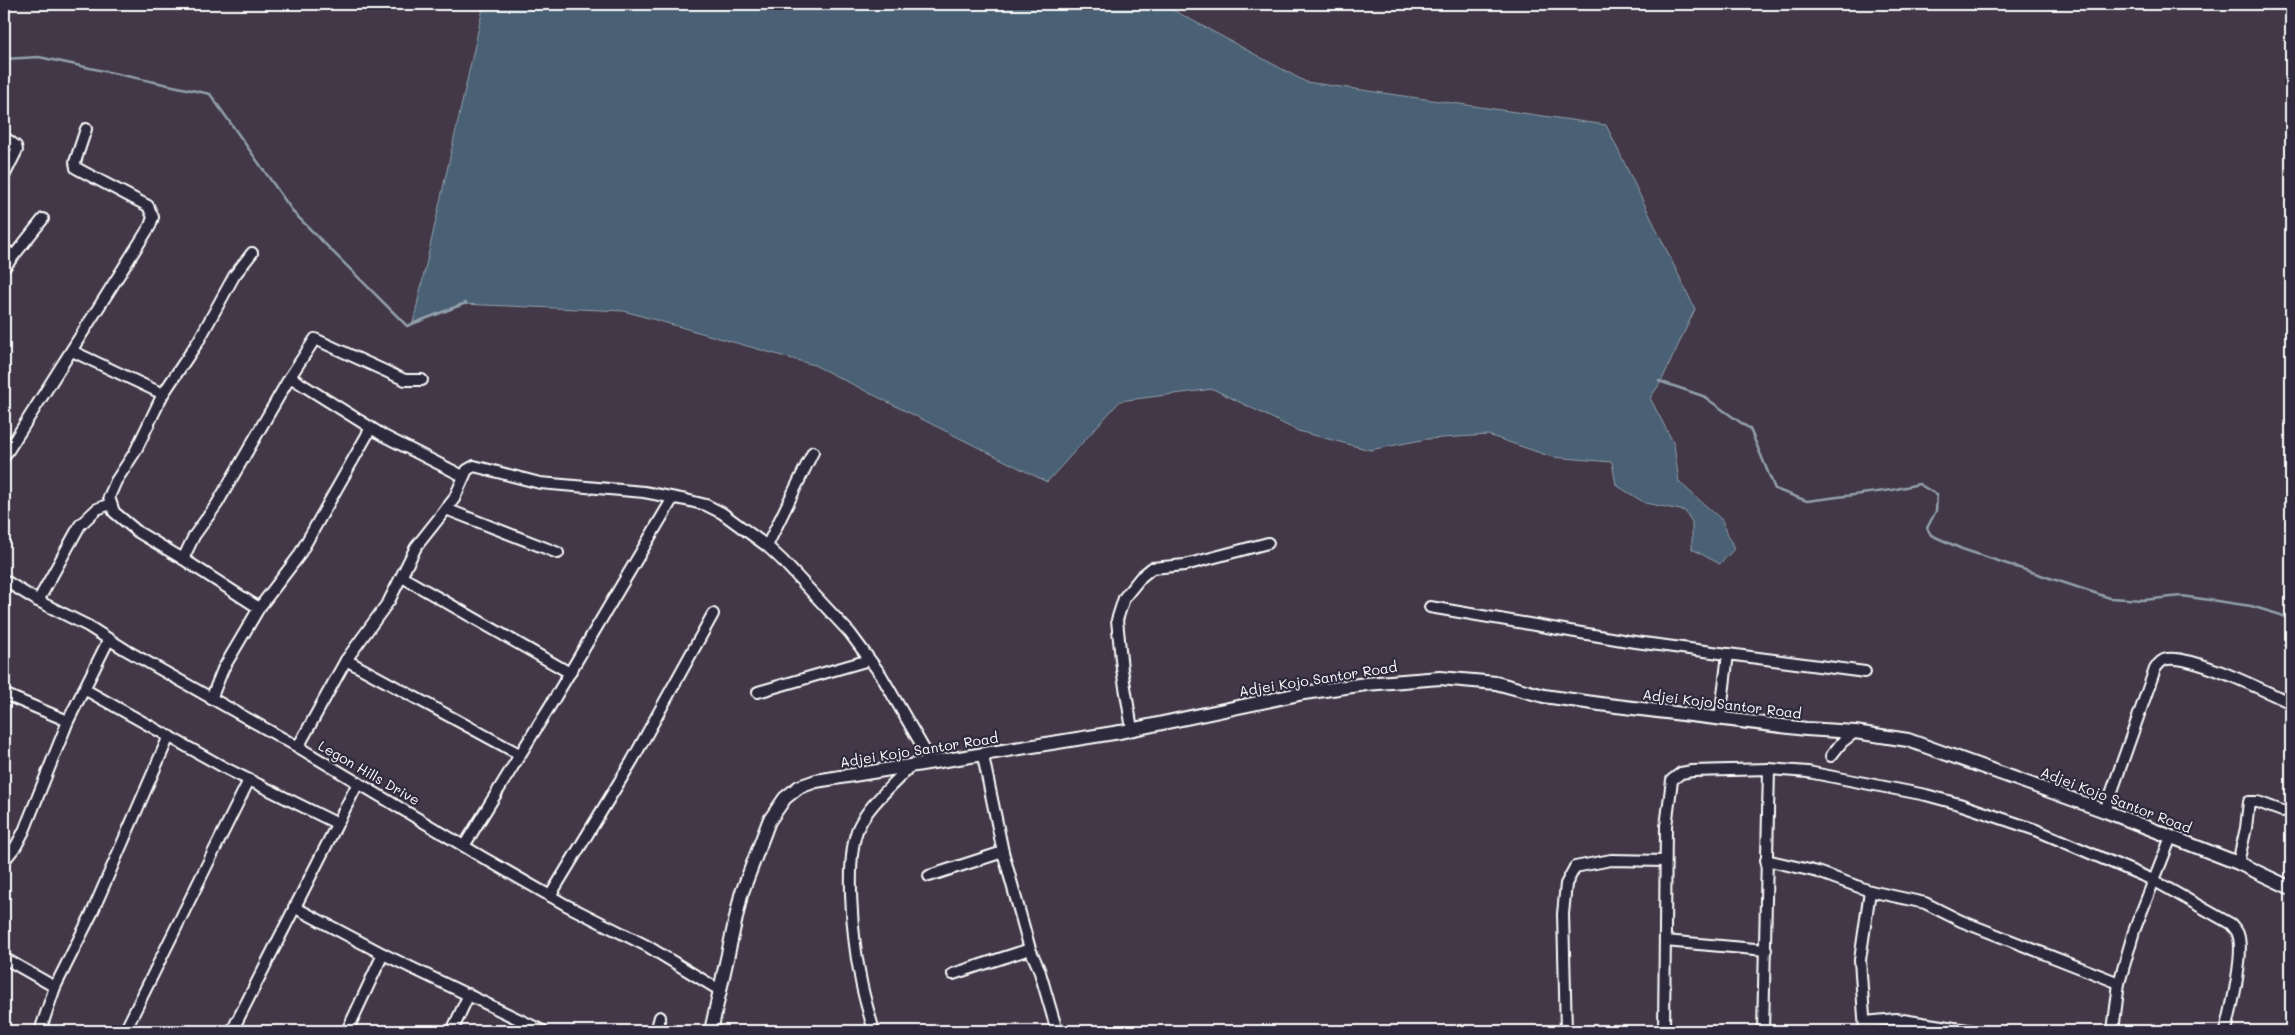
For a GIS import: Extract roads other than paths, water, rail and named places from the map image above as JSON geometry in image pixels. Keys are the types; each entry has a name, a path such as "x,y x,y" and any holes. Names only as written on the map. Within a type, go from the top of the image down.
{"street":[{"path":"4,457 150,226 153,217 148,206 76,168 75,162 86,130"},
{"path":"4,138 16,146 17,150 4,176"},
{"path":"4,268 43,218"},
{"path":"4,248 12,256"},
{"path":"252,253 234,276 199,340 163,394 135,452 111,490 110,504 114,512 131,527 260,608"},
{"path":"182,559 194,536 217,504 290,377 315,338 405,380 422,380"},
{"path":"72,351 163,394"},
{"path":"290,377 371,428 463,476"},
{"path":"211,699 223,669 260,608 298,557 371,428"},
{"path":"767,546 813,452"},
{"path":"298,747 346,660 389,601 416,547 458,491 467,470 474,466 540,483 644,492 706,505 722,513 767,546 850,633 898,702 932,763"},
{"path":"464,846 570,673 673,498"},
{"path":"38,601 80,525 97,509 110,504"},
{"path":"446,509 558,553"},
{"path":"1132,728 1122,669 1117,620 1124,598 1141,577 1152,568 1185,566 1268,543"},
{"path":"402,577 570,673"},
{"name":"Legon Hills Drive","path":"4,580 298,747 550,896 646,946 721,991"},
{"path":"1430,606 1628,641 1865,672"},
{"path":"550,896 632,761 713,614"},
{"path":"4,861 16,846 24,831 68,721 109,639"},
{"path":"1720,719 1728,654"},
{"path":"2105,811 2160,662 2167,659 2193,662 2244,681 2291,703"},
{"path":"346,660 519,754"},
{"path":"758,692 869,660"},
{"name":"Adjei Kojo Santor Road","path":"711,1031 741,895 769,821 786,798 799,787 816,780 983,756 1120,732 1304,693 1366,684 1440,678 1496,683 1544,696 1720,719 1806,729 1855,732 1908,740 2105,811 2238,863 2291,888"},
{"path":"84,689 249,780 336,823"},
{"path":"4,694 68,721"},
{"path":"1831,756 1842,742 1855,732"},
{"path":"40,1031 56,987 92,913 168,736"},
{"path":"983,756 1003,852 1030,949 1039,969 1055,1030"},
{"path":"874,1031 858,967 851,854 854,838 867,813 908,768"},
{"path":"1763,1031 1769,769"},
{"path":"1664,1031 1666,826 1672,780 1681,773 1692,770 1769,769 1825,775 1926,795 1959,804 2036,830 2153,880 2231,924 2238,933 2240,944 2236,982 2226,1031"},
{"path":"126,1031 249,780"},
{"path":"232,1031 358,783"},
{"path":"2238,863 2246,828 2249,802 2258,802 2282,811"},
{"path":"2113,1031 2119,983 2134,931 2171,837"},
{"path":"929,876 1003,852"},
{"path":"1566,1031 1563,914 1566,884 1574,867 1611,860 1665,861"},
{"path":"1766,860 1818,872 1870,891 1925,903 1961,921 2119,983"},
{"path":"1870,891 1860,960 1865,1027 1896,1019 1974,1031"},
{"path":"294,907 383,954 543,1031"},
{"path":"1665,941 1766,950"},
{"path":"953,974 1030,949"},
{"path":"347,1031 383,954"},
{"path":"4,958 56,987"},
{"path":"452,1031 468,994"},
{"path":"656,1031 660,1017"}],"water":[{"path":"484,4 1162,4 1306,82 1606,125 1695,309 1661,382 1650,398 1674,444 1679,482 1722,520 1734,549 1720,564 1692,549 1692,522 1685,511 1645,503 1616,485 1612,462 1552,457 1488,435 1427,439 1370,450 1298,431 1213,389 1120,401 1047,482 814,365 624,311 461,304 413,323"}],"waterway":[{"path":"4,59 39,57 210,94 294,213 407,326 466,303"},
{"path":"1659,381 1703,396 1750,429 1775,489 1807,501 1892,490 1919,484 1937,495 1936,511 1927,528 1931,535 1962,549 2110,598 2144,600 2181,596 2251,606 2281,615 2291,621"}]}
